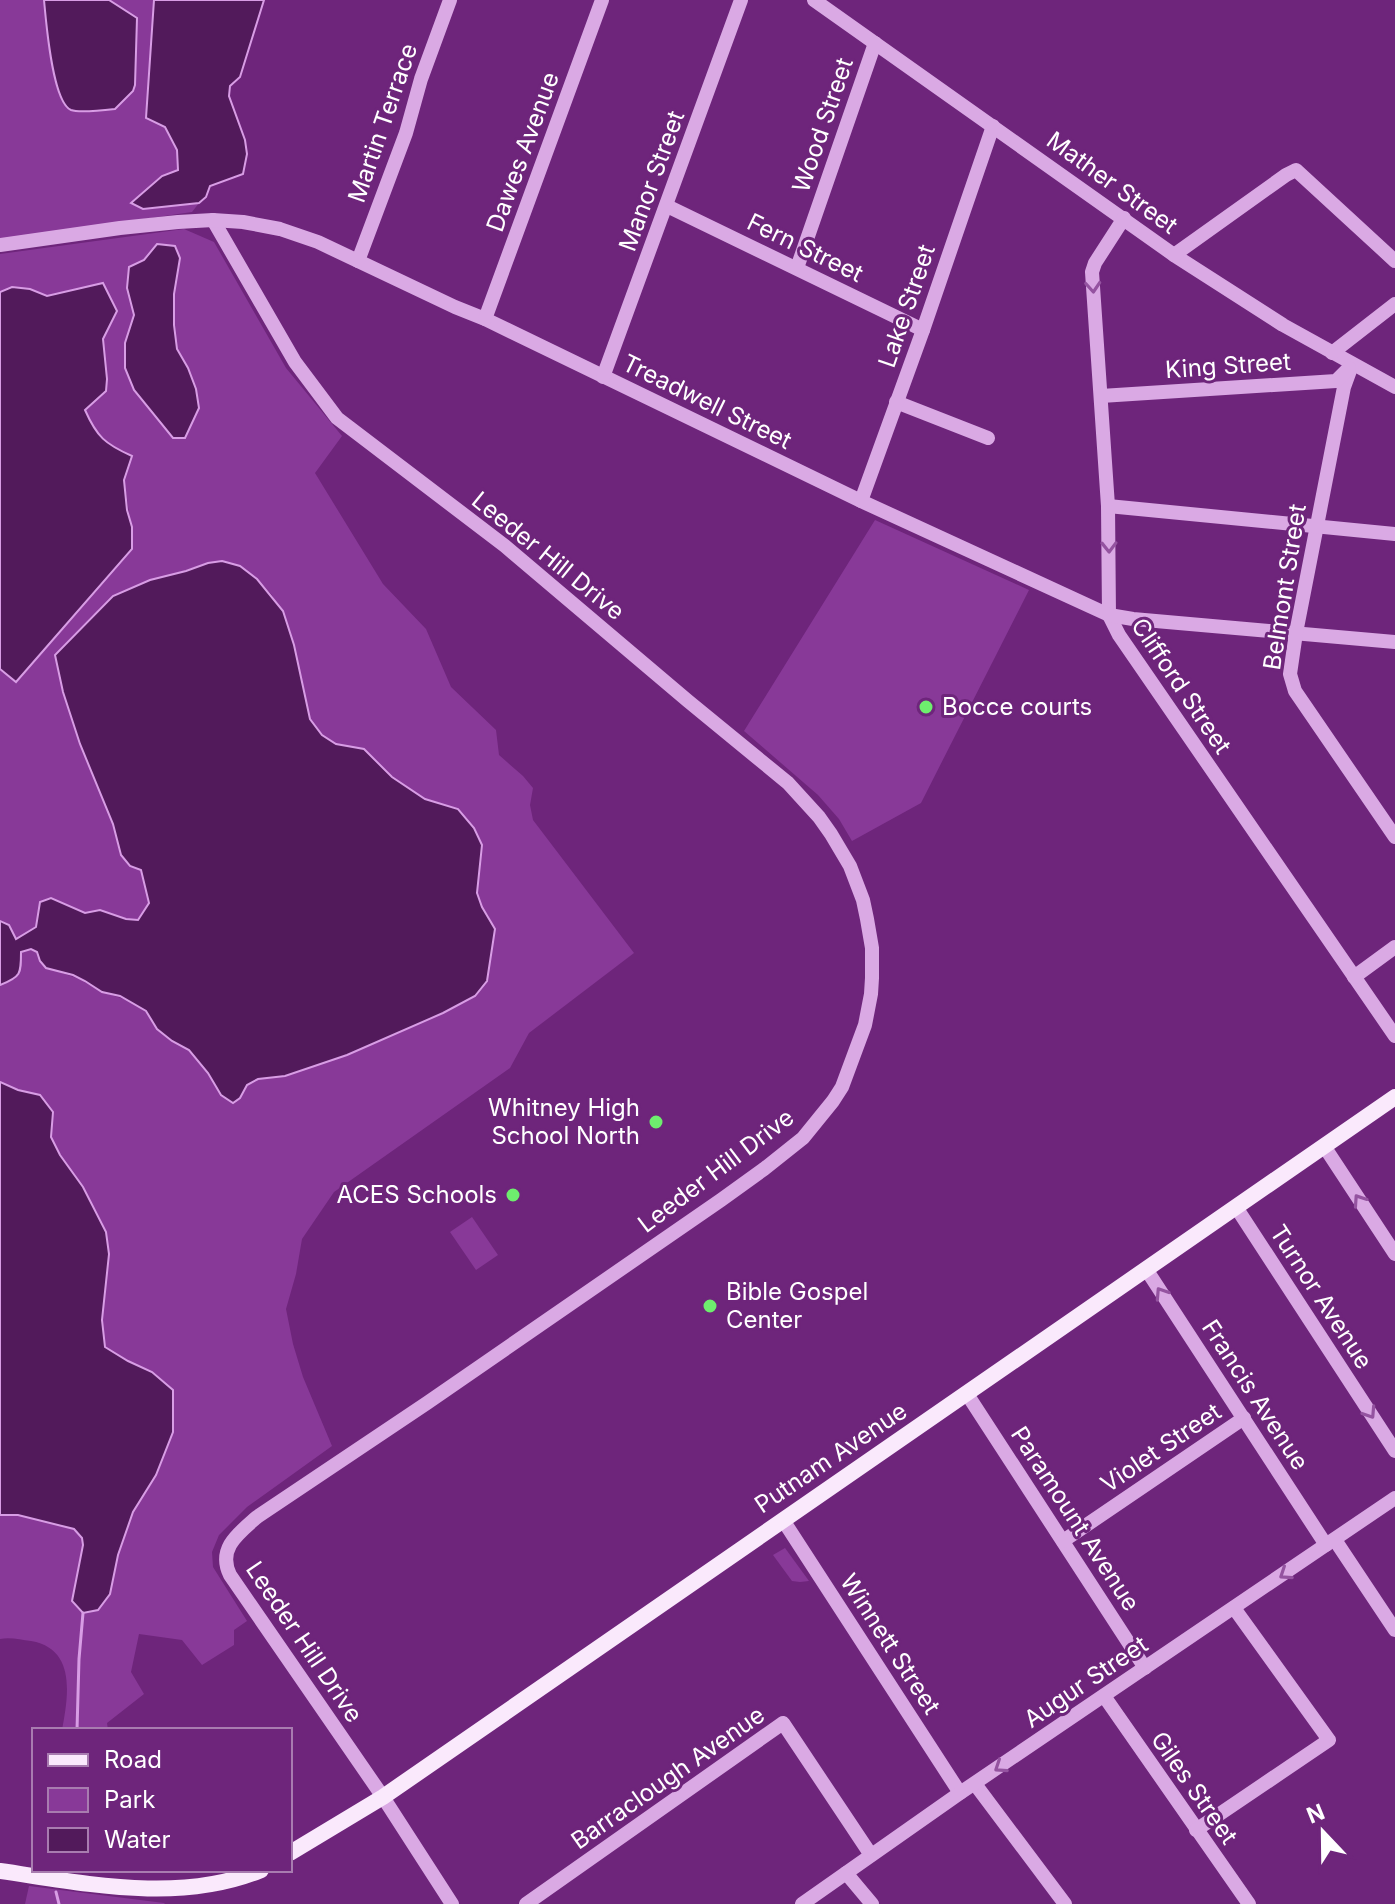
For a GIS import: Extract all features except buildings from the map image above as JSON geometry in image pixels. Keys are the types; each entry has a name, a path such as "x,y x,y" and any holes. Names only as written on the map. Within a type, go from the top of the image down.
{"main road":[{"name":"Putnam Avenue","path":"292,1852 383,1797 1395,1097"},
{"path":"0,1871 126,1890 171,1891 224,1884 256,1872"}],"street":[{"name":"Martin Terrace","path":"358,261 406,133 418,87 450,0"},
{"name":"Dawes Avenue","path":"485,319 602,0"},
{"name":"Manor Street","path":"603,377 741,0"},
{"name":"Mather Street","path":"815,0 1174,255 1283,325 1395,387"},
{"name":"Wood Street","path":"797,268 875,43"},
{"name":"Lake Street","path":"861,501 993,126"},
{"path":"1174,255 1296,170 1395,261"},
{"name":"Fern Street","path":"667,206 923,330"},
{"name":"Clifford Street","path":"1124,218 1092,272 1108,506 1109,615 1119,635 1395,1036"},
{"name":"Treadwell Street","path":"0,245 120,228 213,220 280,229 318,242 485,319 861,501 1109,615 1395,642"},
{"name":"Leeder Hill Drive","path":"213,220 295,362 337,418 505,546 788,783 831,834 850,866 863,900 872,948 871,994 865,1025 842,1087 803,1138 721,1200 257,1517 229,1545 225,1565 230,1575 383,1797 452,1904"},
{"path":"1332,353 1395,304"},
{"name":"King Street","path":"1101,396 1336,381 1352,365"},
{"name":"Belmont Street","path":"1352,365 1344,387 1290,674 1295,691 1395,837"},
{"path":"896,402 988,438"},
{"path":"1108,506 1395,534"},
{"path":"1354,977 1395,947"},
{"path":"1324,1146 1395,1254"},
{"name":"Turnor Avenue","path":"1236,1207 1395,1451"},
{"name":"Francis Avenue","path":"1146,1269 1244,1418 1395,1630"},
{"name":"Paramount Avenue","path":"967,1394 1145,1668"},
{"name":"Violet Street","path":"1063,1541 1244,1418"},
{"name":"Augur Street","path":"802,1904 1395,1498"},
{"name":"Winnett Street","path":"783,1520 960,1793"},
{"path":"1196,1830 1329,1740 1234,1608"},
{"name":"Giles Street","path":"1104,1696 1249,1904"},
{"name":"Barraclough Avenue","path":"526,1904 783,1723 871,1855"},
{"path":"975,1784 1065,1904"},
{"path":"846,1873 872,1904"}],"green space":[{"path":"0,0 44,0 51,60 59,92 64,104 71,110 86,111 115,109 135,85 137,18 109,0 154,0 146,118 165,127 177,150 178,170 143,209 199,203 192,212 0,240"},
{"path":"184,229 214,242 286,368 342,436 315,473 383,584 426,629 451,687 496,730 499,755 533,788 530,805 533,820 634,953 529,1033 510,1068 334,1192 302,1239 286,1309 303,1377 332,1446 247,1507 219,1535 212,1552 213,1567 247,1621 234,1630 234,1645 202,1665 182,1640 139,1634 131,1672 144,1694 107,1723 108,1728 62,1728 67,1689 63,1664 46,1646 12,1638 0,1639 0,1515 18,1515 74,1529 82,1538 83,1545 72,1601 110,1594 118,1555 133,1512 156,1475 128,1361 105,1347 102,1320 106,1289 83,1187 51,1137 53,1112 40,1095 0,1082 0,985 15,979 21,952 30,949 37,952 40,961 62,973 130,1001 146,1011 157,1029 189,1050 221,1095 240,1098 247,1085 258,1079 285,1076 347,1055 443,1013 487,981 495,929 476,893 482,845 474,828 458,809 425,799 392,777 364,749 336,744 322,735 310,719 294,645 272,595 240,566 208,563 113,596 55,655 63,692 80,744 113,824 120,855 141,869 149,903 139,920 100,911 85,913 51,898 40,903 36,927 16,940 9,925 0,921 0,669 17,682 132,549 127,498 118,457 113,447 94,431 85,410 107,379 103,339 117,311 103,283 47,296 30,289 12,287 0,292 0,254"},
{"path":"875,520 1029,590 921,803 852,841 839,819 818,795 744,731"},
{"path":"472,1217 498,1255 476,1270 450,1232"},
{"path":"785,1548 809,1581 792,1581 773,1555"},
{"path":"29,1886 164,1903 165,1904 25,1904"}],"water":[{"path":"44,0 109,0 137,18 135,85 115,109 75,111 64,104 51,60"},
{"path":"154,0 264,0 240,77 230,86 229,96 245,140 247,154 243,174 210,186 206,197 199,203 143,209 131,203 162,176 178,170 177,150 165,127 146,118"},
{"path":"157,244 175,246 180,258 174,294 177,349 196,389 199,408 185,438 173,438 134,390 125,368 125,343 134,315 127,288 129,267 144,260"},
{"path":"103,283 117,311 103,339 106,391 85,410 103,439 132,456 124,480 132,527 132,549 16,682 0,669 0,292 12,287 30,289 47,296"},
{"path":"222,561 240,566 257,579 283,611 294,645 310,719 322,735 336,744 364,749 392,777 425,799 458,809 474,828 482,845 477,893 495,929 487,981 475,996 347,1055 285,1076 258,1079 247,1085 240,1098 233,1103 221,1095 189,1050 157,1029 146,1011 120,996 102,992 73,975 46,968 37,952 31,949 21,952 18,974 0,985 0,921 9,925 16,939 36,927 40,902 51,898 85,913 100,910 138,920 149,903 141,870 130,866 121,855 113,824 80,744 55,655 113,596 150,580"},
{"path":"0,1082 40,1095 53,1112 51,1137 83,1187 106,1232 109,1254 102,1320 105,1347 152,1372 173,1390 173,1432 156,1475 133,1512 118,1555 110,1594 98,1610 83,1613 72,1601 82,1538 74,1529 18,1515 0,1515"}],"waterway":[{"path":"77,1728 83,1613"},
{"path":"56,1892 59,1904"}],"place":[{"name":"Bocce courts","path":"926,707"},
{"name":"Whitney High School North","path":"656,1122"},
{"name":"ACES Schools","path":"513,1195"},
{"name":"Bible Gospel Center","path":"710,1306"}]}
